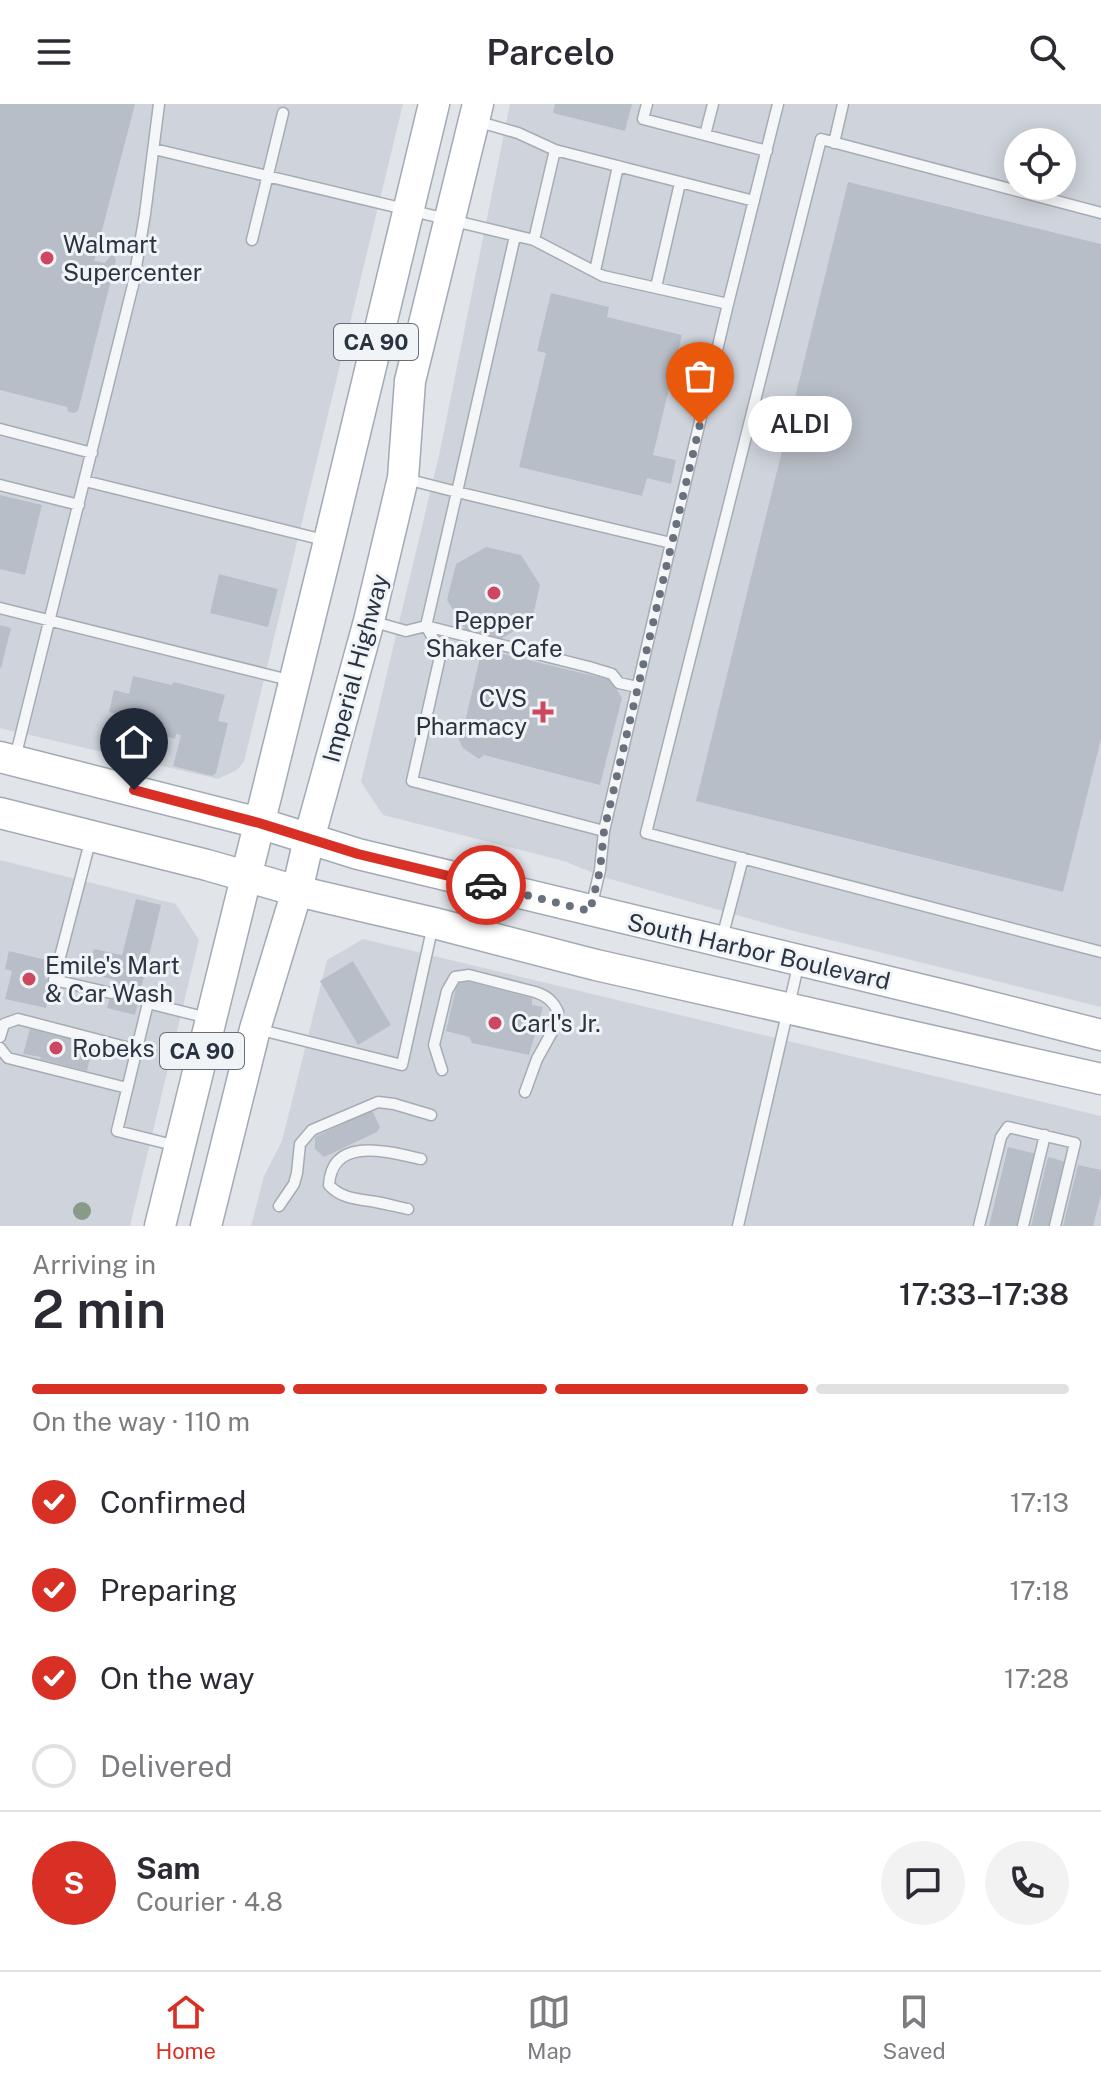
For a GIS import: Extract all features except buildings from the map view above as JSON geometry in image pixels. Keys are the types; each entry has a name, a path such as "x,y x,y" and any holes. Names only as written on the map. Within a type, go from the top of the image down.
{"main road":[{"name":"CA 90","path":"160,1226 434,104"},
{"name":"Imperial Highway","path":"206,1226 255,1029 297,891 369,621 403,478 410,381 476,112"},
{"name":"South Harbor Boulevard","path":"7,759 259,823 358,854 1101,1035"},
{"name":"South Harbor Boulevard","path":"0,813 596,965 1101,1079"}],"lane":[{"path":"7,759 50,620 133,285 159,104"},
{"path":"647,104 643,119 767,151"},
{"path":"705,135 713,104"},
{"path":"590,911 600,870 604,831 637,687 778,104"},
{"path":"834,143 843,104"},
{"path":"476,112 555,150 754,201"},
{"path":"252,240 283,113"},
{"path":"1101,213 821,139 646,833 1101,952"},
{"path":"154,149 534,240 603,276 728,304"},
{"path":"534,240 555,150"},
{"path":"595,271 618,166"},
{"path":"656,287 680,183"},
{"path":"515,236 426,626 441,652 412,781 604,831"},
{"path":"0,429 92,453"},
{"path":"403,478 671,543"},
{"path":"85,481 329,541"},
{"path":"0,485 79,505"},
{"path":"0,608 294,681"},
{"path":"369,621 406,631 426,626 600,670 612,674 619,683 637,687"},
{"path":"91,836 54,980 111,993"},
{"path":"721,941 743,858"},
{"path":"255,1029 402,1065 434,923"},
{"path":"738,1226 800,960"},
{"path":"442,1070 434,1045 447,991 455,977 469,975 535,992 553,1002 558,1012 525,1092"},
{"path":"179,1146 117,1131 137,1050 144,1002 210,1018"},
{"path":"0,1037 4,1024 18,1019 137,1050"},
{"path":"0,1048 8,1058 127,1088"},
{"path":"279,1206 294,1184 300,1144 312,1130 378,1102 431,1115"},
{"path":"979,1226 1001,1137 1008,1127 1075,1143 1055,1226"},
{"path":"1023,1226 1045,1135"},
{"path":"408,1209 336,1193 329,1185 329,1174 345,1156 364,1149 421,1159"}],"shaded area":[{"path":"0,104 403,104 244,762 237,770 218,779 0,728"},
{"path":"510,104 1101,104 1101,1007 782,928 603,877 564,861 383,815 361,782 440,451"},
{"path":"0,860 176,904 199,940 130,1226 0,1226"},
{"path":"363,939 1101,1116 1101,1226 251,1226 264,1176 282,1141 327,960"}],"way so far":[{"path":"486,885 590,911 600,870 604,831 700,424"}],"place":[{"name":"Walmart Supercenter","path":"47,258"},
{"name":"ALDI","path":"700,424"},
{"name":"Pepper Shaker Cafe","path":"494,593"},
{"name":"CVS Pharmacy","path":"543,712"},
{"name":"Emile's Mart & Car Wash","path":"29,979"},
{"name":"Carl's Jr.","path":"495,1023"},
{"name":"Robeks","path":"56,1048"}],"route":[{"path":"134,790 259,823 358,854 486,885"}]}
